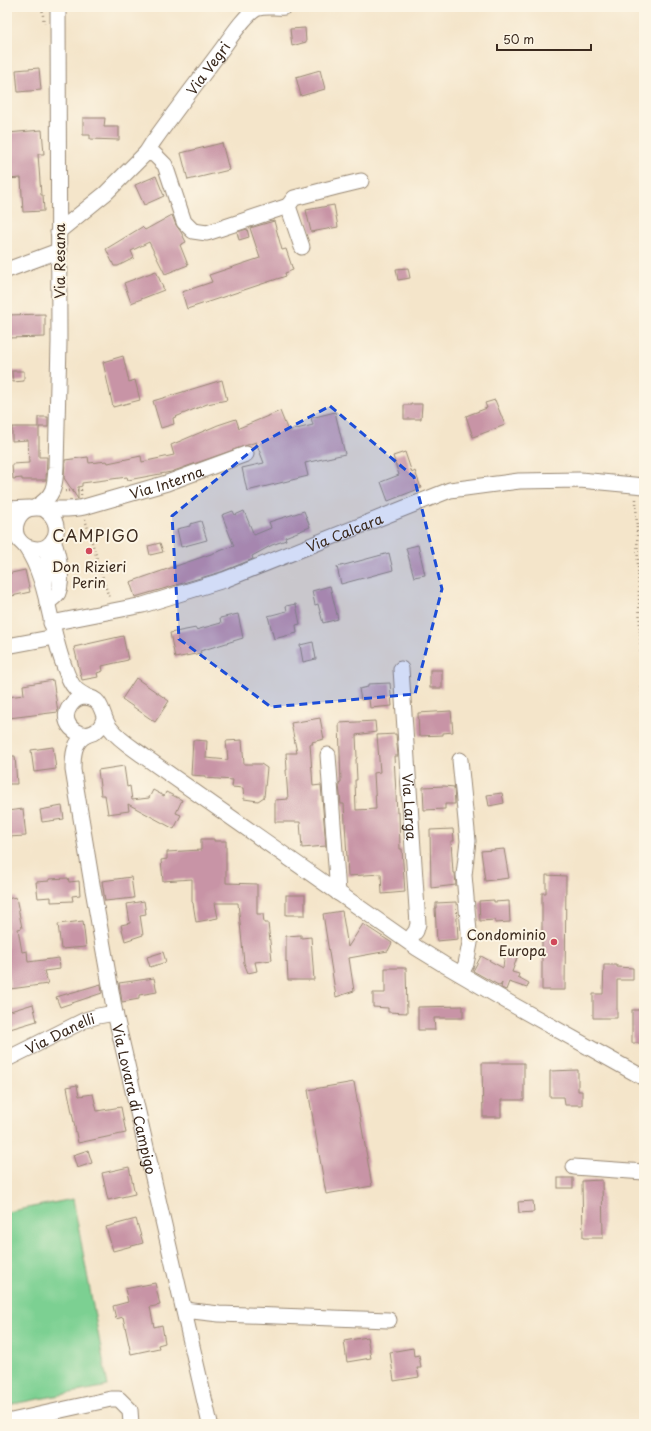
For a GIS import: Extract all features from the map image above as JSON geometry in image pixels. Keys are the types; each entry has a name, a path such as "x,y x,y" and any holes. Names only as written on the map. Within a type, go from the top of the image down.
{"street":[{"name":"Via Resana","path":"48,521 48,498 59,488 56,467 59,342 58,7"},
{"name":"Via Vegri","path":"58,232 106,194 146,153 156,137 236,30 247,18 256,10 266,7 284,7"},
{"path":"146,153 154,154 165,165 184,222 193,231 206,232 288,206 294,198 361,181"},
{"path":"288,206 302,247"},
{"path":"7,270 58,251"},
{"name":"Via Interna","path":"48,521 73,509 83,508 167,483 246,454"},
{"name":"Via Calcara","path":"7,646 54,635 224,580 450,490 519,481 580,480 637,486"},
{"name":"Via Lovara di Campigo","path":"46,597 48,521 59,488"},
{"name":"Via Interna","path":"48,521 67,518 83,508"},
{"path":"7,509 48,521"},
{"path":"23,512 48,521 45,547 31,549 16,536 15,529 19,516 23,512"},
{"name":"Via Lovara di Campigo","path":"16,536 34,563 46,597 54,635 67,718 68,753 73,770 115,1013 210,1424"},
{"name":"Via Lovara di Campigo","path":"54,635 73,687 81,694 90,698"},
{"name":"Via Larga","path":"401,669 418,918 417,928 408,941"},
{"path":"126,743 110,735 80,734 74,730 67,718 69,707 74,702 82,698 90,698 98,702 101,706 104,718 112,731 126,743 338,893 408,941 461,974 644,1078"},
{"path":"91,734 101,727 104,718"},
{"name":"Via Lovara di Campigo","path":"73,770 75,747 81,738 91,734"},
{"path":"328,755 338,893"},
{"path":"460,760 468,841 464,875 470,943 466,964 461,974"},
{"name":"Via Danelli","path":"7,1059 85,1020 115,1013"},
{"path":"574,1166 644,1172"},
{"path":"184,1310 219,1314 389,1320"},
{"path":"7,1422 119,1398 130,1410 131,1424"}],"path":[{"path":"637,486 636,500 642,695 644,700"},
{"path":"59,488 81,490 83,508 110,600"}],"highlighted area":[{"path":"330,406 414,477 442,589 415,694 271,707 179,639 172,516 261,443"}],"green space":[{"path":"73,1199 108,1386 7,1405 7,1212"}],"building":[{"path":"305,28 306,42 292,46 290,29"},
{"path":"39,68 41,90 18,92 16,70"},
{"path":"320,70 325,89 301,96 296,77"},
{"path":"83,118 105,118 104,127 119,127 119,140 90,139 90,135 83,135"},
{"path":"42,130 44,154 38,154 41,195 43,195 44,211 23,212 21,178 7,179 7,133"},
{"path":"222,143 229,170 188,180 181,153"},
{"path":"156,176 164,196 144,205 135,185"},
{"path":"334,205 338,227 311,232 306,210"},
{"path":"172,215 186,242 180,245 188,265 165,274 149,242 131,251 134,258 118,266 114,266 106,249 142,227 145,230"},
{"path":"274,221 282,250 286,249 293,270 285,273 286,276 187,309 182,292 212,282 209,275 260,258 250,228"},
{"path":"247,229 249,237 239,240 237,232"},
{"path":"408,268 410,278 398,280 396,269"},
{"path":"156,271 164,290 131,303 124,283"},
{"path":"45,314 45,337 7,338 7,315"},
{"path":"123,356 129,382 135,380 140,400 113,407 103,362"},
{"path":"12,371 24,371 24,381 13,382"},
{"path":"222,380 227,400 207,404 173,418 174,424 161,428 153,401"},
{"path":"495,400 505,425 473,437 466,416 487,408 485,403"},
{"path":"422,404 421,419 404,419 404,405"},
{"path":"280,411 288,431 313,425 311,418 335,412 345,454 305,463 308,476 247,491 242,468 264,463 256,442 171,472 128,480 127,477 82,483 82,486 78,487 78,499 64,478 65,460 88,457 89,463 107,461 108,463 141,456 142,462 174,455 171,445 218,425 236,419 239,428"},
{"path":"38,417 48,417 48,427 39,427 39,457 47,457 46,480 22,480 22,478 13,479 12,464 29,463 28,440 12,441 12,427 38,427"},
{"path":"405,452 412,473 415,471 421,488 388,501 381,482 399,475 393,456"},
{"path":"233,511 235,515 244,511 254,535 271,528 269,522 304,511 310,527 285,537 286,540 272,545 252,556 253,559 221,572 135,597 130,582 234,546 222,515"},
{"path":"201,521 207,540 181,547 177,529 190,526 190,524"},
{"path":"160,543 163,552 150,555 148,546"},
{"path":"418,545 425,575 414,577 406,548"},
{"path":"389,553 393,570 341,584 337,567"},
{"path":"25,570 30,592 7,597 7,574"},
{"path":"330,586 338,619 323,623 318,604 315,605 312,591"},
{"path":"296,604 300,624 296,625 297,633 274,639 268,616 287,611 286,606"},
{"path":"238,614 243,638 200,651 201,653 175,658 170,633 196,628 196,630 221,623 220,618"},
{"path":"123,636 128,660 102,666 103,671 97,673 98,677 82,680 74,647"},
{"path":"313,642 316,659 303,662 300,645"},
{"path":"430,670 442,670 442,688 430,688"},
{"path":"136,678 169,701 155,722 122,699"},
{"path":"53,680 58,712 9,718 7,697 24,695 23,685"},
{"path":"390,683 392,706 370,708 369,699 361,700 359,689 368,687 368,684"},
{"path":"451,711 453,732 443,733 443,735 419,736 418,713"},
{"path":"320,718 324,739 312,742 313,744 310,744 313,786 321,785 326,846 302,848 300,822 275,822 275,800 288,799 286,753 297,753 291,723"},
{"path":"375,721 376,732 356,735 356,810 376,809 374,773 380,772 377,735 396,734 398,756 394,756 397,813 399,813 400,849 402,849 405,892 382,894 381,874 348,876 344,804 341,804 339,785 341,782 339,723"},
{"path":"193,740 207,741 206,758 228,760 226,741 242,740 244,764 261,764 267,768 264,797 258,801 244,799 243,788 232,787 233,780 205,778 205,776 191,775"},
{"path":"53,747 56,769 34,772 31,750"},
{"path":"7,756 15,756 17,784 7,784"},
{"path":"124,766 127,787 130,786 132,800 149,798 153,790 164,796 166,792 182,800 176,813 181,815 174,829 128,804 129,811 108,814 105,795 101,795 98,770"},
{"path":"423,787 454,787 455,804 445,804 445,809 424,810"},
{"path":"502,793 504,803 489,806 487,795"},
{"path":"62,806 64,819 42,822 40,810"},
{"path":"23,809 26,836 7,837 7,811"},
{"path":"453,829 454,841 451,841 453,873 455,873 456,885 431,888 430,830"},
{"path":"201,839 226,841 226,883 257,884 257,914 263,914 264,923 268,923 272,960 255,962 257,971 248,973 244,963 238,903 215,903 218,918 196,922 192,902 192,879 163,881 161,860 167,859 167,852 201,850"},
{"path":"504,849 509,878 485,881 481,851"},
{"name":"Condominio Europa","path":"546,875 566,876 565,990 542,990 542,893 546,893"},
{"path":"131,877 134,898 105,901 102,881"},
{"path":"68,878 69,882 79,881 80,895 72,896 73,901 51,902 51,897 38,898 36,882 49,881 49,879"},
{"path":"286,895 305,895 305,915 286,915"},
{"path":"16,897 22,928 18,929 22,952 27,951 28,962 59,958 60,969 44,971 48,984 10,989 7,963 7,899"},
{"path":"494,900 494,902 509,901 510,922 495,923 495,920 480,921 479,901"},
{"path":"144,901 146,914 140,915 143,935 125,941 121,925 130,923 127,904"},
{"path":"456,902 458,939 437,941 436,903"},
{"path":"342,911 348,947 363,924 392,943 388,951 349,958 354,991 336,997 323,914"},
{"path":"83,921 86,947 61,949 58,924"},
{"path":"301,935 301,938 311,937 314,980 288,980 286,936"},
{"path":"505,951 518,955 512,972 519,974 518,977 529,983 527,988 509,982 506,990 501,988 502,983 500,986 473,971 481,956 503,968"},
{"path":"163,952 166,962 150,967 147,957"},
{"path":"604,965 617,965 617,967 633,968 633,980 617,980 617,1018 593,1018 593,994 603,994"},
{"path":"385,968 406,968 407,1013 388,1012 388,1008 373,1007 373,993 385,993"},
{"path":"154,978 157,992 139,995 139,999 122,1002 119,983"},
{"path":"101,984 102,993 60,1007 56,997"},
{"path":"33,1004 37,1021 10,1029 7,1012"},
{"path":"463,1006 463,1018 434,1018 435,1030 418,1030 418,1007"},
{"path":"632,1010 644,1010 644,1043 632,1043"},
{"path":"482,1063 524,1063 524,1100 501,1100 501,1117 483,1117"},
{"path":"578,1070 578,1091 582,1091 582,1105 565,1105 564,1097 550,1097 550,1071"},
{"path":"354,1082 372,1186 326,1194 308,1090"},
{"path":"77,1085 79,1096 93,1094 97,1111 121,1107 126,1133 78,1143 67,1087"},
{"path":"88,1150 92,1163 77,1168 73,1155"},
{"path":"129,1167 135,1194 108,1200 102,1173"},
{"path":"558,1178 573,1178 573,1188 558,1188"},
{"path":"602,1180 603,1238 583,1238 582,1181"},
{"path":"533,1201 534,1212 519,1213 518,1202"},
{"path":"136,1219 143,1243 113,1251 106,1227"},
{"path":"155,1283 160,1305 150,1307 154,1327 162,1325 165,1343 158,1345 159,1348 131,1354 123,1317 116,1319 113,1306 128,1302 125,1289"},
{"path":"367,1337 371,1358 347,1362 344,1341"},
{"path":"413,1348 414,1356 419,1355 421,1368 417,1368 419,1377 394,1381 390,1352"}],"place":[{"name":"Don Rizieri Perin","path":"89,551"},
{"name":"Condominio Europa","path":"554,942"}],"district":[{"name":"CAMPIGO","path":"96,535"}]}
